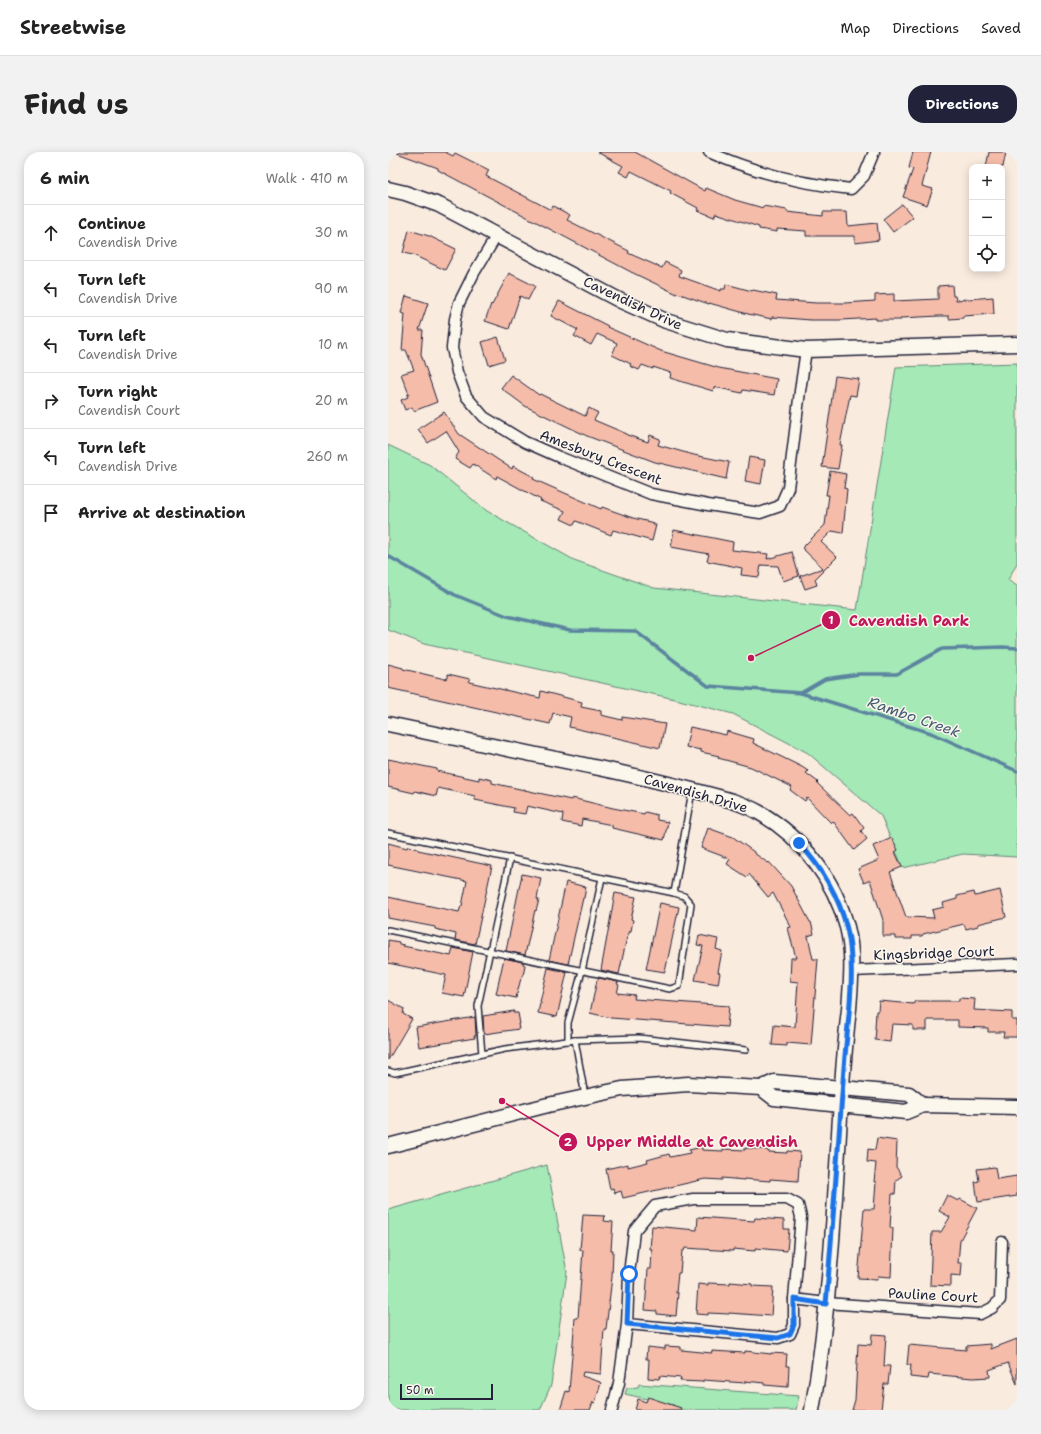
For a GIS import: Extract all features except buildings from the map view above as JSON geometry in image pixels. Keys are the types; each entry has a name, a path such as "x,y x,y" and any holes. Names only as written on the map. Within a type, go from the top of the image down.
{"street":[{"path":"709,152 726,160 782,177 851,189 864,176 874,152"},
{"name":"Cavendish Drive","path":"388,189 405,193 439,205 621,301 666,321 727,340 806,350 1017,344"},
{"name":"Amesbury Crescent","path":"497,235 474,273 459,303 455,319 452,348 457,372 466,396 484,417 525,442 651,494 760,513 780,506 788,488 806,350"},
{"name":"Cavendish Drive","path":"388,724 668,783 736,802 759,812 782,827 813,858 827,879 839,902 847,930 852,971 842,1088 842,1106 839,1124 836,1200 818,1376 812,1410"},
{"name":"Kingsbridge Court","path":"852,971 1017,964"},
{"path":"388,1146 548,1105 622,1089 688,1084 761,1088 774,1082 909,1094 923,1105"},
{"path":"761,1088 774,1098 906,1112 923,1105 1017,1107"},
{"path":"612,1410 619,1383 627,1324 629,1274 634,1231 655,1206 693,1199 787,1199 798,1205 801,1217 794,1299 794,1325 790,1334 778,1338 627,1324"},
{"name":"Pauline Court","path":"826,1304 980,1314 992,1308 1000,1300 1002,1242"},
{"path":"794,1299 826,1304"}],"lane":[{"path":"674,893 693,790"},
{"path":"388,833 674,893 684,896 691,904 679,986 670,989 388,930"},
{"path":"482,1054 478,1006 510,858"},
{"path":"568,1041 568,1023 582,971 602,878"},
{"path":"388,1071 394,1073 505,1049 575,1040 639,1038 746,1050"},
{"path":"575,1040 586,1097"}],"green space":[{"path":"1017,363 1017,563 1008,580 1017,586 1017,857 963,854 903,868 881,816 808,753 733,714 675,699 424,644 388,630 388,445 430,465 487,511 574,560 654,588 857,610 896,367"},
{"path":"547,1165 567,1272 551,1385 540,1410 388,1410 388,1210"},
{"path":"639,1384 799,1396 796,1410 672,1410 674,1405 625,1394 627,1388 638,1387"}],"waterway":[{"name":"Rambo Creek","path":"388,556 455,595 507,616 570,630 635,631 708,686 801,693 931,733 1017,771"},
{"path":"801,693 825,679 859,674 897,674 942,649 1017,648"}],"place":[{"name":"Cavendish Park","path":"751,658"},
{"name":"Upper Middle at Cavendish","path":"502,1101"}],"route":[{"path":"629,1274 627,1324 778,1338 790,1334 794,1325 794,1299 826,1304 836,1200 839,1124 842,1106 842,1088 852,971 847,930 839,902 827,879 813,858 799,843"}]}
